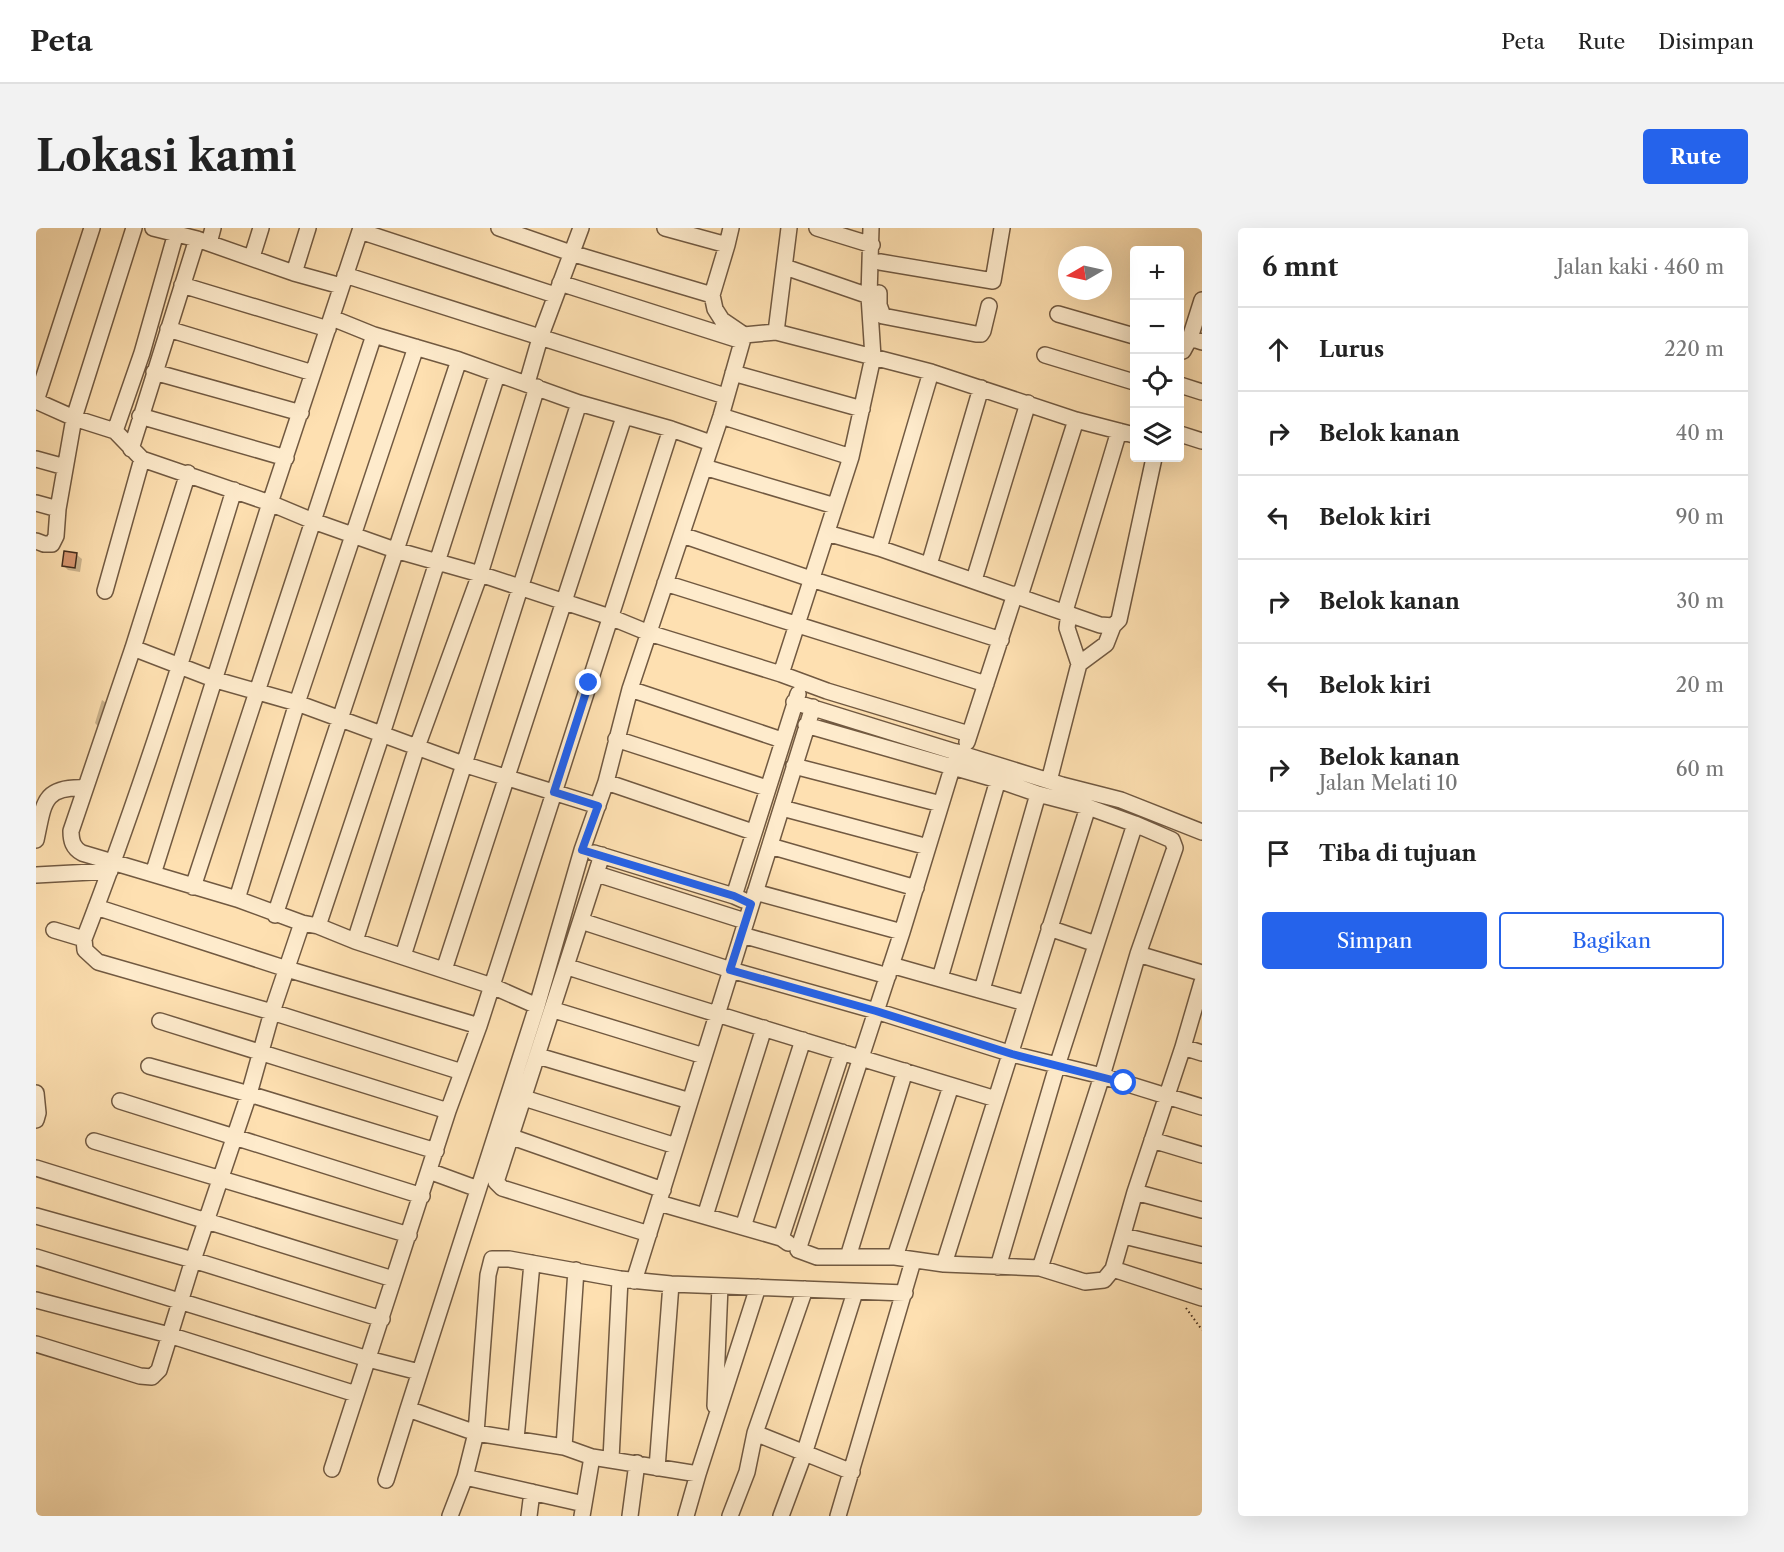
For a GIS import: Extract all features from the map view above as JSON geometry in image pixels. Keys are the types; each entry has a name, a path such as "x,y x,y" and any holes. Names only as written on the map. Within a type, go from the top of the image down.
{"street":[{"path":"92,228 36,401 74,418 115,431 136,454 313,521 395,550 480,574 565,602 649,633 969,734"},
{"path":"36,542 52,543 56,536 58,509 74,418 134,228"},
{"path":"252,257 261,228"},
{"path":"294,273 308,228"},
{"path":"499,228 529,233 571,253 712,295"},
{"path":"355,940 417,747 480,574 532,385 540,338 581,228"},
{"path":"665,228 728,245"},
{"path":"730,228 728,245 712,295 715,309 722,320 743,338"},
{"path":"776,332 789,228"},
{"path":"817,228 872,245"},
{"path":"781,674 851,457 873,357 869,296 871,228"},
{"path":"881,228 879,305 883,316 981,334 989,306"},
{"path":"880,262 993,281 1002,228"},
{"path":"153,874 270,503 361,229 558,289 743,338 776,332 931,372 1076,420 1130,434"},
{"path":"115,431 142,353 167,267 164,230 206,237 294,273 344,281 540,338 725,396"},
{"path":"105,591 136,454 140,416 184,279 206,237"},
{"path":"167,267 184,279 459,360 579,403 711,443"},
{"path":"785,267 869,296"},
{"path":"1187,349 1202,300"},
{"path":"1058,314 1130,335"},
{"path":"168,329 313,373"},
{"path":"193,886 374,335"},
{"path":"386,1480 537,1006 582,850 606,782 630,689 721,416 743,338"},
{"path":"237,899 297,703 416,347"},
{"path":"1045,355 1130,381"},
{"path":"275,915 459,360"},
{"path":"154,372 301,413"},
{"path":"733,372 862,409"},
{"path":"879,548 931,372"},
{"path":"318,926 497,375"},
{"path":"1184,387 1202,392"},
{"path":"929,565 981,388"},
{"path":"403,956 579,403"},
{"path":"974,580 1028,403"},
{"path":"140,416 286,458"},
{"path":"721,416 851,457"},
{"path":"444,970 624,417"},
{"path":"798,1250 890,970 953,767 969,734 1076,420"},
{"path":"332,1469 448,1112 479,1026 671,429"},
{"path":"1057,788 1079,664 1069,638 1067,612 1119,431"},
{"path":"1184,436 1202,441"},
{"path":"36,459 65,467"},
{"path":"1079,664 1106,644 1113,626 1119,620 1153,462"},
{"path":"704,467 835,506"},
{"path":"188,473 133,648 71,831 71,839 78,851 112,867 153,874 237,899 275,915 318,926 492,986 537,1006"},
{"path":"234,490 180,666 112,867 84,939 85,950 98,962 272,1012 462,1072"},
{"path":"36,503 58,509"},
{"path":"827,533 879,548 1100,624 1113,626"},
{"path":"682,535 1001,640"},
{"path":"666,583 986,684"},
{"path":"133,648 216,680 297,703 464,764 598,806"},
{"path":"734,896 802,682"},
{"path":"630,689 782,740"},
{"path":"838,715 844,696"},
{"path":"794,702 960,752 1057,788 1121,800 1202,832"},
{"path":"611,1459 627,1280 649,1234 813,707"},
{"path":"806,725 998,780 1038,794 1057,788 1088,807 1173,840 1175,848 1138,954 1102,1076 1040,1268"},
{"path":"616,739 767,788"},
{"path":"794,766 941,804"},
{"path":"940,978 998,780"},
{"path":"606,782 753,832"},
{"path":"36,840 48,798 57,790 85,788"},
{"path":"982,990 1038,794"},
{"path":"944,1264 1088,807"},
{"path":"782,808 928,847"},
{"path":"998,1267 1057,1066 1135,824"},
{"path":"770,846 916,888"},
{"path":"582,850 734,896 753,898 902,932"},
{"path":"602,855 568,967 498,1177 498,1186 649,1234"},
{"path":"36,875 112,867"},
{"path":"597,874 744,928 890,970 940,978 1025,1004"},
{"path":"96,907 287,969 479,1026"},
{"path":"581,921 730,970 876,1011 1012,1054 1102,1076 1202,1107"},
{"path":"36,1349 149,1377 159,1370 179,1302 236,1137 272,1012 302,923"},
{"path":"1049,928 1096,944"},
{"path":"54,930 84,939"},
{"path":"1138,954 1202,973"},
{"path":"568,967 716,1015 861,1057 996,1100"},
{"path":"512,1137 661,1196 705,1216 781,1238 798,1250 817,1257 895,1257 944,1264 1040,1268 1086,1282 1104,1280 1113,1269 1124,1236 1135,1192 1183,1047 1202,981"},
{"path":"554,1010 704,1056"},
{"path":"160,1021 448,1112"},
{"path":"705,1216 764,1028"},
{"path":"743,1227 803,1040"},
{"path":"1183,1047 1202,1053"},
{"path":"781,1238 842,1052"},
{"path":"538,1056 690,1101"},
{"path":"149,1066 436,1151"},
{"path":"848,1257 905,1071"},
{"path":"895,1257 951,1086"},
{"path":"36,1093 38,1113 36,1120"},
{"path":"524,1098 676,1146"},
{"path":"120,1101 422,1196"},
{"path":"1152,1140 1202,1155"},
{"path":"94,1141 409,1235"},
{"path":"36,1168 393,1279"},
{"path":"429,1171 478,1189"},
{"path":"1135,1192 1202,1210"},
{"path":"36,1216 193,1260 382,1319"},
{"path":"1124,1236 1202,1255"},
{"path":"36,1257 368,1359 419,1372"},
{"path":"450,1516 465,1477 476,1433 488,1275 492,1259 509,1259 627,1280 671,1284 905,1293"},
{"path":"838,1516 914,1261"},
{"path":"516,1439 532,1263"},
{"path":"1113,1269 1202,1298"},
{"path":"564,1447 576,1270"},
{"path":"657,1468 671,1284"},
{"path":"714,1428 720,1286"},
{"path":"686,1516 758,1287"},
{"path":"730,1516 747,1472 755,1433 805,1289"},
{"path":"780,1516 804,1454 855,1292"},
{"path":"36,1299 169,1335 356,1394"},
{"path":"408,1409 476,1433 564,1447 592,1456 698,1474"},
{"path":"755,1433 852,1472"},
{"path":"465,1477 532,1492 583,1510 592,1456"},
{"path":"630,1516 637,1463"},
{"path":"530,1516 532,1492"}],"path":[{"path":"1172,1288 1202,1330"}],"building":[{"path":"64,551 77,553 75,568 62,566"}],"route":[{"path":"589,683 554,792 598,806 582,850 734,896 751,904 730,970 876,1011 1012,1054 1124,1083"}]}
